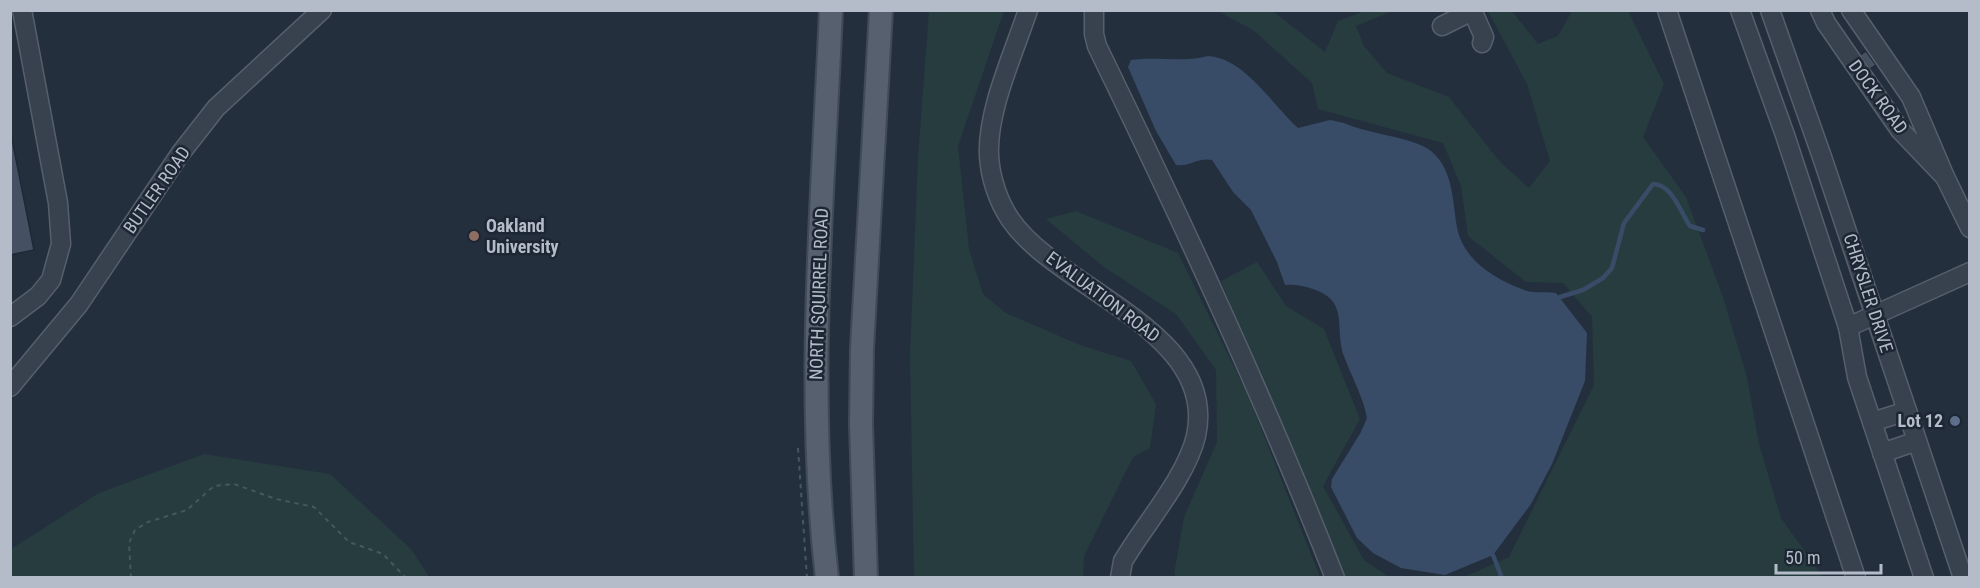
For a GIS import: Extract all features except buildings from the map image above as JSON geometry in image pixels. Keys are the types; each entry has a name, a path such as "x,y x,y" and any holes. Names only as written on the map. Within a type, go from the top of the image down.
{"main road":[{"name":"NORTH SQUIRREL ROAD","path":"827,578 816,433 815,352 831,10"},
{"path":"866,578 861,436 862,348 881,10"}],"street":[{"path":"10,317 38,296 51,280 61,244 58,202 22,10"},
{"name":"BUTLER ROAD","path":"10,387 79,304 180,154 216,108 322,10"},
{"name":"EVALUATION ROAD","path":"1028,10 991,124 989,155 995,187 1001,202 1019,230 1035,246 1170,348 1189,374 1197,404 1196,435 1185,464 1130,550 1120,578"},
{"path":"1094,10 1094,34 1097,46 1184,226 1306,503 1335,578"},
{"path":"1667,10 1856,578"},
{"name":"CHRYSLER DRIVE","path":"1740,10 1848,327 1857,377 1924,578"},
{"name":"CHRYSLER DRIVE","path":"1770,10 1875,315 1962,578"},
{"name":"DOCK ROAD","path":"1820,10 1847,55 1900,130 1945,177"},
{"name":"DOCK ROAD","path":"1851,10 1911,97 1945,177 1970,228"},
{"path":"1442,26 1472,11 1481,30 1482,43"},
{"path":"1847,55 1870,39"},
{"path":"1865,80 1888,64"},
{"path":"1848,327 1970,272"},
{"path":"1872,422 1907,411"},
{"path":"1882,453 1917,441"}],"path":[{"path":"131,578 129,543 135,530 148,522 181,513 214,486 234,484 276,499 314,507 350,542 383,554 406,578"}],"green space":[{"path":"929,11 1004,11 958,146 969,249 983,294 1006,313 1080,345 1131,361 1156,404 1150,448 1133,457 1084,556 1083,577 914,577 910,355 918,157"},
{"path":"1218,11 1273,11 1325,52 1338,21 1365,11 1393,11 1356,26 1364,46 1387,73 1449,97 1500,162 1529,188 1550,161 1527,84 1488,11 1512,11 1538,44 1558,36 1572,11 1628,11 1664,84 1643,137 1686,197 1723,297 1747,377 1759,444 1781,518 1823,577 1464,577 1509,557 1594,385 1592,317 1563,283 1526,282 1468,236 1461,186 1443,143 1318,109 1312,83 1253,30"},
{"path":"1076,211 1178,253 1247,393 1320,577 1176,577 1174,574 1184,517 1217,442 1216,370 1176,314 1104,267 1046,219"},
{"path":"1257,262 1286,306 1324,329 1360,419 1323,486 1364,560 1389,577 1344,577 1221,281"},
{"path":"204,454 330,474 412,550 429,577 11,577 11,549 99,493"}],"water":[{"path":"1208,56 1234,65 1246,74 1298,128 1330,120 1413,142 1431,151 1439,159 1449,178 1458,232 1462,243 1475,261 1493,275 1524,290 1556,293 1587,333 1585,381 1552,464 1531,504 1493,555 1445,575 1401,568 1373,553 1357,538 1331,487 1332,479 1367,418 1341,346 1339,317 1336,308 1325,294 1303,286 1285,285 1277,262 1251,210 1233,192 1212,160 1176,165 1156,131 1128,67 1131,60 1188,59"}],"waterway":[{"path":"1560,297 1583,290 1603,278 1612,268 1624,223 1653,184 1660,185 1671,194 1690,226 1703,230"},
{"path":"1493,555 1502,578"}],"place":[{"name":"Oakland University","path":"474,236"},
{"name":"Lot 12","path":"1955,421"}]}
